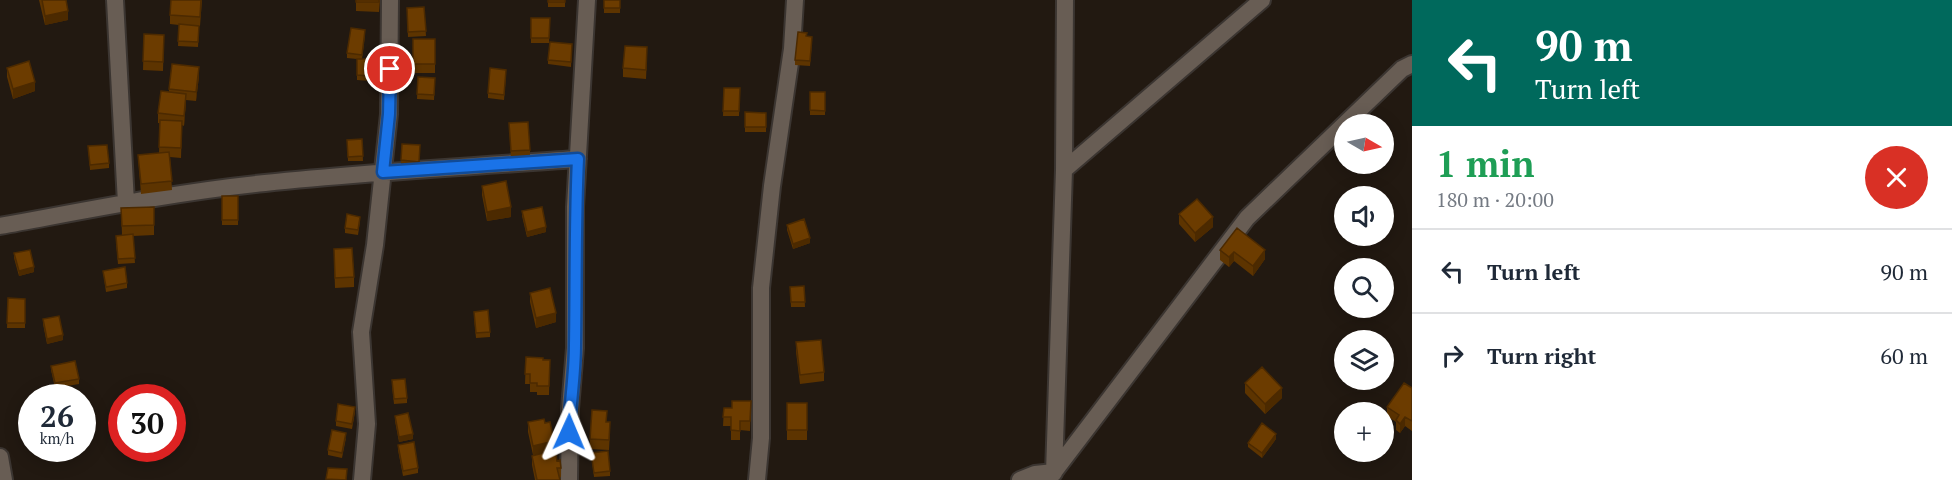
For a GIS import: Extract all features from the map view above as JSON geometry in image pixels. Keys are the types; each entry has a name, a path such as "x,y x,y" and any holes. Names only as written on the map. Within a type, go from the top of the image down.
{"street":[{"path":"116,0 126,203"},
{"path":"362,480 367,424 361,332 375,245 389,114 390,0"},
{"path":"569,480 570,408 575,348 575,207 587,0"},
{"path":"757,480 761,438 761,288 772,186 792,49 795,0"},
{"path":"1053,476 1064,170 1065,0"},
{"path":"1064,170 1262,0"},
{"path":"1053,476 1247,218 1402,69 1412,64"},
{"path":"0,226 126,203 263,183 383,172 578,159"},
{"path":"0,457 4,480"},
{"path":"1020,480 1035,474 1053,476"}],"building":[{"path":"42,0 66,0 68,11 45,16"},
{"path":"171,0 201,0 200,17 170,15"},
{"path":"356,0 379,0 379,2 356,2"},
{"path":"548,0 565,0 565,2 548,2"},
{"path":"604,0 620,0 620,8 604,8"},
{"path":"424,7 426,31 408,32 407,8"},
{"path":"531,18 550,18 549,38 531,38"},
{"path":"179,24 199,26 198,42 178,41"},
{"path":"351,28 365,30 362,55 347,53"},
{"path":"798,32 807,33 806,36 812,37 810,61 795,60"},
{"path":"144,34 164,35 163,62 143,61"},
{"path":"413,39 435,39 435,64 413,64"},
{"path":"550,42 572,44 571,62 548,60"},
{"path":"625,46 647,47 646,70 623,68"},
{"path":"357,59 370,59 370,76 357,75"},
{"path":"29,61 35,82 13,89 7,68"},
{"path":"172,64 199,67 196,92 169,89"},
{"path":"490,68 506,70 504,95 488,93"},
{"path":"418,77 435,78 434,95 417,94"},
{"path":"724,88 740,88 739,111 723,111"},
{"path":"161,91 186,94 184,116 158,113"},
{"path":"810,92 825,92 825,111 810,110"},
{"path":"745,112 766,113 766,127 745,127"},
{"path":"160,120 182,121 181,148 159,147"},
{"path":"528,122 530,150 511,151 509,123"},
{"path":"362,139 363,156 348,157 347,140"},
{"path":"402,144 420,145 419,162 401,160"},
{"path":"107,145 109,163 90,165 88,146"},
{"path":"169,152 172,181 141,184 138,155"},
{"path":"506,181 511,207 487,212 482,186"},
{"path":"222,196 238,196 238,220 222,220"},
{"path":"1197,199 1213,217 1195,233 1179,214"},
{"path":"154,207 154,225 122,226 121,208"},
{"path":"542,207 546,227 527,232 522,211"},
{"path":"347,214 360,217 358,230 345,228"},
{"path":"804,219 810,238 793,244 787,225"},
{"path":"1237,228 1265,250 1253,266 1234,252 1229,257 1220,250"},
{"path":"133,234 135,258 118,259 116,236"},
{"path":"352,248 354,277 335,278 334,249"},
{"path":"30,250 34,267 19,271 14,253"},
{"path":"125,267 127,283 106,287 103,271"},
{"path":"804,286 805,302 791,302 790,287"},
{"path":"550,288 556,313 536,318 530,293"},
{"path":"8,298 25,299 25,323 7,323"},
{"path":"488,310 490,332 476,333 474,312"},
{"path":"59,316 63,335 47,339 43,319"},
{"path":"821,340 824,372 800,375 796,342"},
{"path":"526,357 550,360 549,386 537,386 537,383 530,383 530,374 525,374"},
{"path":"75,361 79,379 55,383 51,366"},
{"path":"1262,367 1282,388 1265,404 1245,383"},
{"path":"405,379 407,398 394,399 392,380"},
{"path":"1404,383 1412,388 1412,421 1405,417 1400,424 1396,420 1399,415 1394,412 1394,402 1391,402"},
{"path":"732,401 751,401 750,421 740,421 740,431 731,430 731,417 723,417 724,408 732,408"},
{"path":"787,403 807,403 807,430 787,430"},
{"path":"338,404 355,407 352,424 336,421"},
{"path":"592,410 607,411 606,422 610,422 609,440 590,439"},
{"path":"408,413 413,434 399,437 395,416"},
{"path":"544,419 545,423 550,422 554,441 533,446 528,422"},
{"path":"1262,423 1276,434 1262,453 1248,443"},
{"path":"332,430 346,433 342,453 328,450"},
{"path":"414,442 418,468 403,471 398,445"},
{"path":"608,451 610,471 594,473 591,453"},
{"path":"543,453 544,458 556,455 557,461 560,460 561,468 557,468 560,480 537,480 532,456"},
{"path":"328,468 347,469 346,480 326,479"}],"route":[{"path":"390,69 389,114 383,172 578,159 575,207 575,348 569,432"}]}
